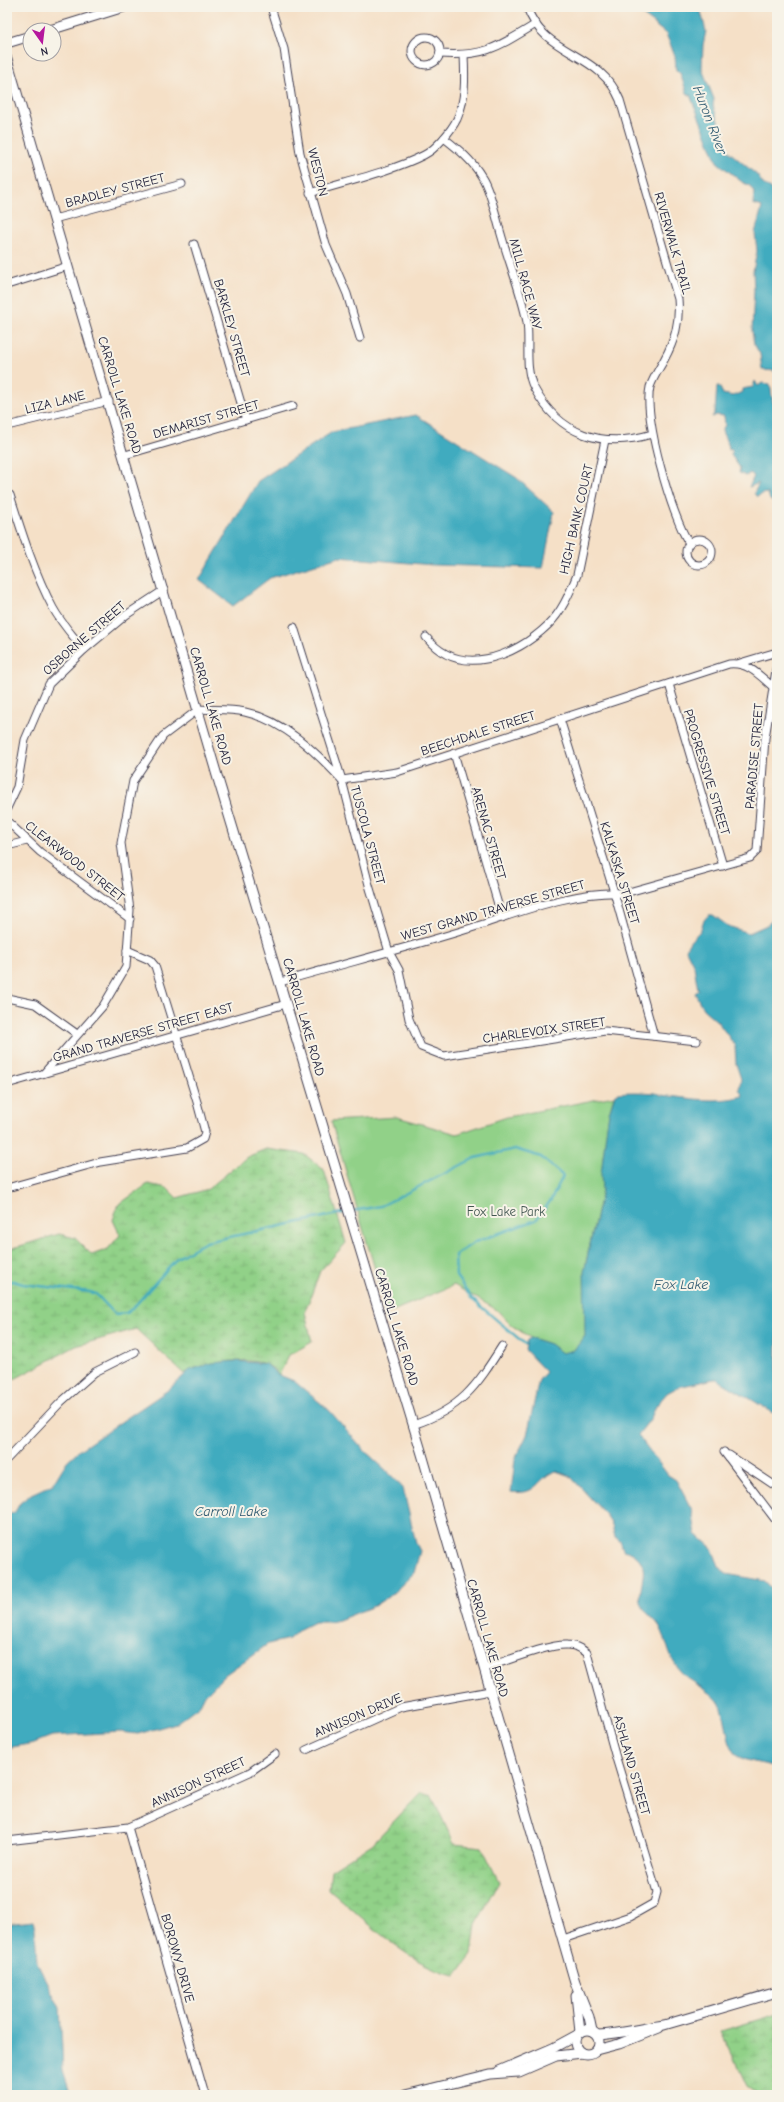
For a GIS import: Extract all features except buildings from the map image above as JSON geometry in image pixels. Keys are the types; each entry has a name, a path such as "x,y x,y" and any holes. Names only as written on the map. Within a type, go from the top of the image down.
{"street":[{"path":"62,26 124,7"},
{"name":"WESTON","path":"271,7 284,49 300,153 310,193 326,245 348,294 360,338"},
{"name":"RIVERWALK TRAIL","path":"527,7 536,24 552,42 595,67 614,87 620,100 677,293 679,316 675,338 653,379 649,392 649,409 652,434 682,530 689,543"},
{"path":"440,54 464,55 490,50 536,24"},
{"path":"7,43 22,38"},
{"path":"310,193 386,169 425,154 444,138 457,120 464,98 464,55"},
{"name":"CARROLL LAKE ROAD","path":"7,59 286,1004 413,1425 574,1982 595,2033"},
{"name":"MILL RACE WAY","path":"444,138 463,153 483,178 526,320 529,371 534,387 554,415 566,426 582,435 605,440 632,440 652,434"},
{"name":"BRADLEY STREET","path":"54,219 182,184"},
{"name":"BARKLEY STREET","path":"194,244 246,420"},
{"path":"7,285 68,266"},
{"name":"LIZA LANE","path":"7,426 108,401"},
{"name":"DEMARIST STREET","path":"125,455 293,406"},
{"name":"HIGH BANK COURT","path":"426,637 435,649 450,657 463,660 479,660 496,657 516,648 548,625 569,594 578,575 605,440"},
{"path":"10,495 25,544 41,583 54,609 84,650"},
{"name":"OSBORNE STREET","path":"7,808 17,787 25,740 48,684 84,650 126,615 164,590"},
{"name":"TUSCOLA STREET","path":"294,627 342,780 369,885 389,952 399,970 409,1019 421,1046"},
{"name":"BEECHDALE STREET","path":"342,780 397,772 718,667 740,663 777,652"},
{"path":"740,663 754,671 773,687"},
{"name":"PARADISE STREET","path":"757,851 765,738 777,664"},
{"name":"PROGRESSIVE STREET","path":"669,684 723,866"},
{"path":"44,1073 102,1006 126,967 130,910 121,843 133,781 163,736 199,709 243,712 260,716 284,728 319,756 342,780"},
{"name":"KALKASKA STREET","path":"560,719 614,892 654,1036"},
{"name":"ARENAC STREET","path":"454,753 502,918"},
{"name":"CLEARWOOD STREET","path":"7,821 27,841 77,882 130,919"},
{"path":"7,846 27,841"},
{"name":"WEST GRAND TRAVERSE STREET","path":"280,982 389,952 564,900 603,892 625,893 750,858 757,851"},
{"path":"7,1188 100,1162 188,1148 203,1139 205,1132 155,966 150,960 127,950"},
{"path":"7,998 35,1004 77,1034"},
{"name":"GRAND TRAVERSE STREET EAST","path":"7,1084 286,1004"},
{"name":"CHARLEVOIX STREET","path":"421,1046 444,1056 605,1031 696,1041"},
{"path":"413,1425 440,1415 469,1393 502,1346"},
{"path":"7,1459 61,1402 95,1372 135,1352"},
{"path":"777,1487 724,1452 777,1522"},
{"name":"ASHLAND STREET","path":"484,1668 549,1648 568,1645 580,1648 587,1653 616,1758 658,1892 654,1903 631,1916 562,1939"},
{"name":"ANNISON DRIVE","path":"306,1750 401,1707 490,1691"},
{"name":"ANNISON STREET","path":"128,1826 250,1772 275,1754"},
{"path":"7,1841 128,1826"},
{"name":"BOROWY DRIVE","path":"128,1826 205,2095"},
{"name":"CARROLL LAKE ROAD","path":"574,1982 579,2033"},
{"path":"404,2095 490,2074 553,2048 579,2033 623,2034 645,2027 664,2025 777,1992"},
{"path":"490,2074 519,2072 556,2056 582,2053 590,2054 596,2050 646,2034 664,2025"},
{"path":"579,2033 575,2045 582,2053"},
{"path":"595,2033 600,2043 596,2050"}],"green space":[{"name":"Fox Lake Park","path":"614,1096 609,1113 603,1157 602,1190 586,1262 586,1332 580,1345 568,1352 559,1353 550,1344 531,1338 511,1325 497,1310 454,1285 388,1313 331,1121 397,1117 457,1134 507,1117"},
{"path":"266,1149 304,1154 324,1170 346,1243 320,1271 305,1312 312,1342 289,1355 279,1375 274,1369 267,1365 249,1361 225,1362 202,1366 184,1374 136,1329 76,1346 7,1383 7,1250 59,1234 75,1238 92,1255 108,1249 120,1235 113,1220 118,1205 148,1184 167,1188 177,1198 208,1189 247,1157"},
{"path":"421,1793 432,1796 454,1844 482,1847 499,1882 476,1924 472,1954 456,1975 439,1970 421,1962 405,1952 388,1940 329,1889 331,1870 372,1844"},
{"path":"777,2014 777,2095 759,2095 747,2086 721,2031"}],"water":[{"name":"Huron River","path":"632,7 700,8 706,31 703,45 702,69 714,99 713,105 727,150 757,175 763,184 777,193 777,371 762,370 760,354 754,344 752,331 754,290 753,271 757,251 755,233 762,207 753,204 754,192 750,186 742,182 717,162 690,95 687,93 680,73 676,70 675,56 666,34"},
{"path":"755,381 758,386 762,383 770,384 773,403 777,401 777,504 770,500 768,493 761,494 757,497 754,493 759,483 749,487 754,476 750,473 746,476 739,473 740,468 731,455 732,449 729,450 722,431 722,428 725,426 724,416 716,415 712,417 715,412 717,386 719,386 723,394 733,396 742,392 742,389 753,387"},
{"path":"416,415 517,478 554,512 543,568 433,565 339,557 270,578 233,606 199,580 258,481 332,432"},
{"name":"Fox Lake","path":"709,915 713,915 728,926 749,933 767,925 777,916 777,1415 717,1379 714,1379 678,1387 667,1393 656,1406 651,1418 638,1435 668,1475 676,1480 692,1510 696,1534 712,1548 719,1566 726,1574 765,1581 777,1593 777,1767 744,1759 737,1755 732,1749 722,1708 718,1701 715,1697 678,1669 674,1663 659,1626 646,1612 642,1605 642,1564 631,1552 623,1550 620,1541 615,1537 611,1522 606,1515 570,1476 556,1471 545,1477 533,1489 520,1492 511,1492 515,1459 527,1435 539,1380 546,1372 525,1350 527,1340 531,1338 550,1344 562,1353 574,1350 585,1336 584,1272 602,1190 601,1174 606,1132 609,1113 615,1094 630,1092 651,1093 692,1099 712,1100 722,1100 743,1096 739,1089 741,1079 736,1064 735,1046 718,1022 703,1009 695,993 698,990 694,966 686,950 690,942 699,932 704,920"},
{"name":"Carroll Lake","path":"236,1361 266,1364 279,1375 294,1381 329,1410 365,1451 403,1488 416,1543 420,1551 414,1573 391,1595 374,1606 339,1620 330,1622 314,1622 300,1629 289,1639 268,1644 226,1674 205,1695 200,1705 176,1723 138,1734 120,1732 52,1736 34,1743 7,1748 7,1515 15,1512 20,1503 31,1494 53,1484 67,1461 78,1451 168,1390 190,1370 212,1363"},
{"path":"33,1921 35,1928 37,1963 60,2008 63,2070 71,2095 7,2095 7,1924"}],"waterway":[{"path":"352,1211 381,1206 475,1158 515,1149 541,1157 563,1176 551,1200 536,1220 475,1242 455,1255 456,1276 472,1299 525,1344"},
{"path":"7,1282 13,1281 23,1284 90,1292 96,1294 115,1314 126,1313 133,1308 177,1258 206,1242 347,1212"}]}
